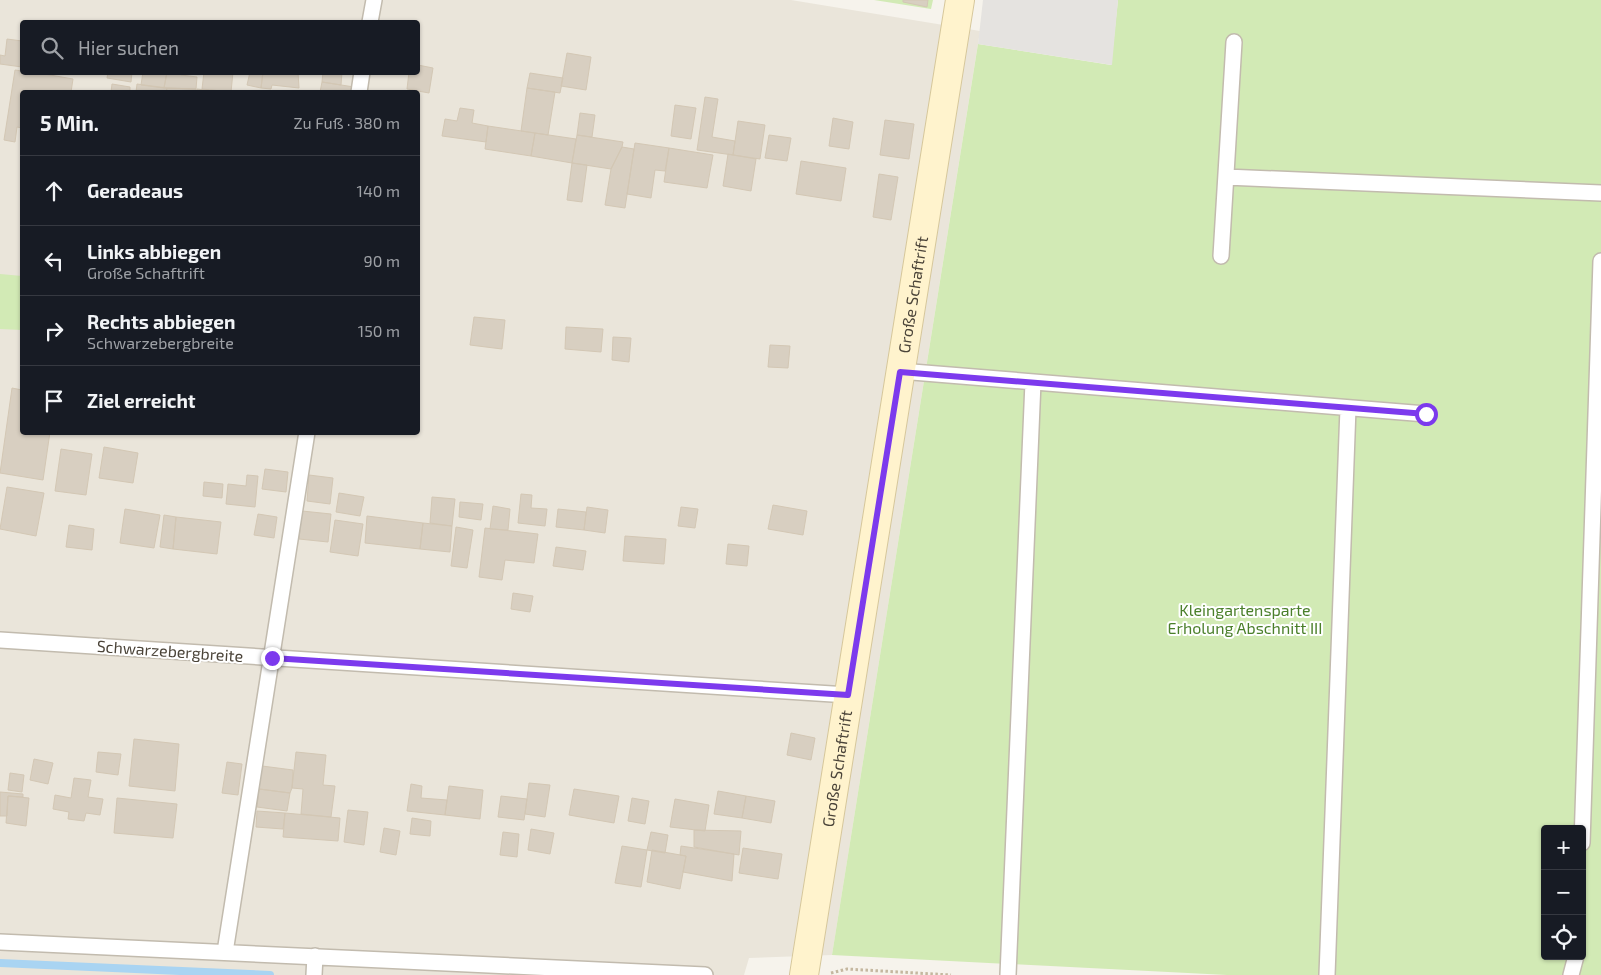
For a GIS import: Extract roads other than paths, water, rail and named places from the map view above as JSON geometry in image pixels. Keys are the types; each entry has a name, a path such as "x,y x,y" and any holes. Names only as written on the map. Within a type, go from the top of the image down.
{"street":[{"name":"Große Schaftrift","path":"804,975 960,0"}],"lane":[{"path":"370,20 374,0"},
{"path":"1222,256 1234,42"},
{"path":"359,90 362,75"},
{"path":"1226,177 1601,193"},
{"path":"1583,825 1601,261"},
{"path":"900,372 1426,414"},
{"path":"1008,975 1033,382"},
{"path":"1327,975 1348,408"},
{"path":"225,952 307,435"},
{"name":"Schwarzebergbreite","path":"0,640 848,695"},
{"path":"0,942 705,975"},
{"path":"314,975 315,956"},
{"path":"1571,975 1575,960"}],"waterway":[{"path":"0,963 270,975"}],"park label":[{"name":"Kleingartensparte Erholung Abschnitt III","path":"1245,619"}]}
